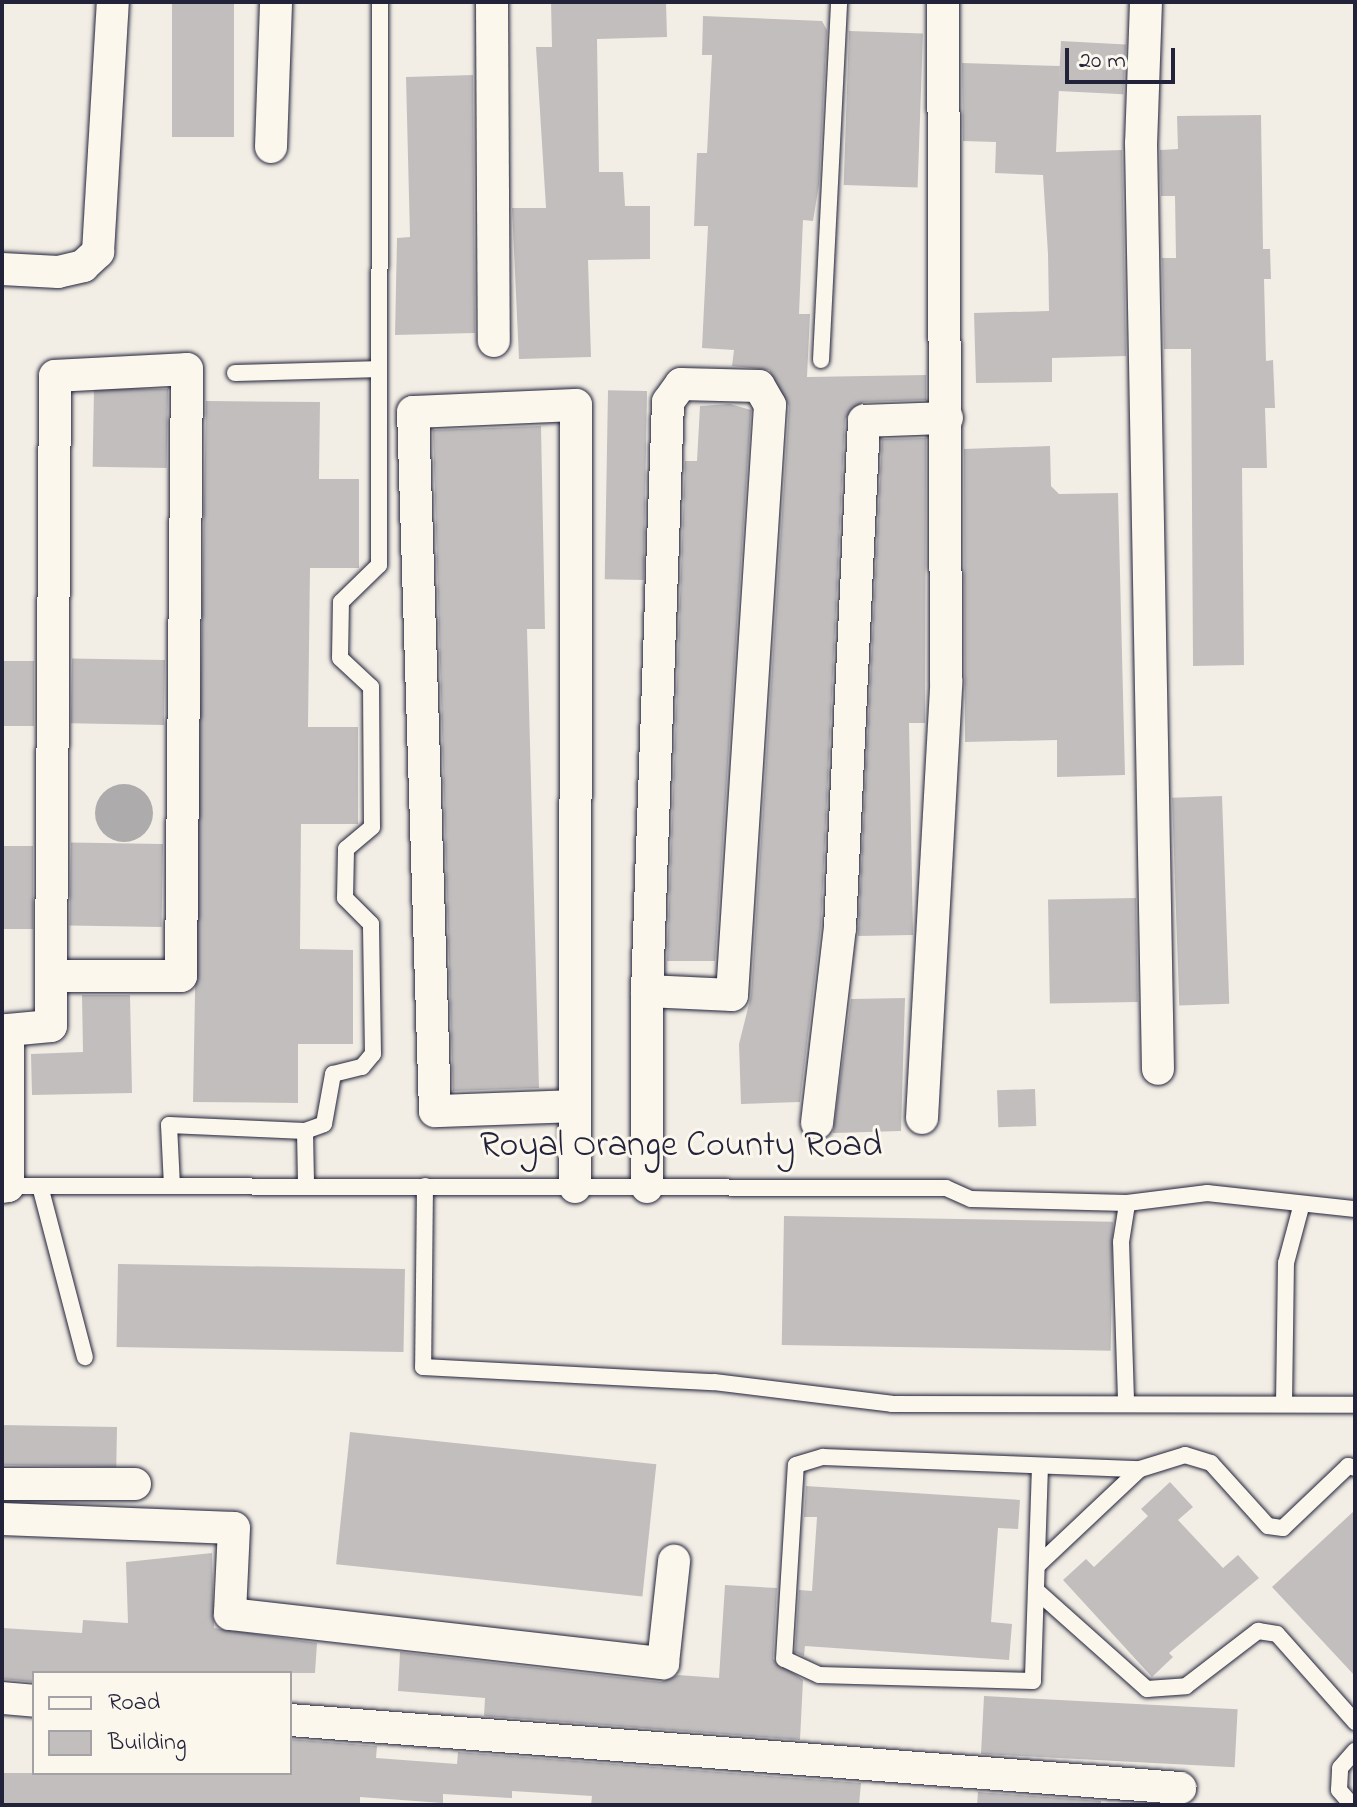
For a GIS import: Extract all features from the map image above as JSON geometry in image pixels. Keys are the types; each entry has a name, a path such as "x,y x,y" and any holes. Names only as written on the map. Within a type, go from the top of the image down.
{"street":[{"path":"2,269 58,272 83,266 98,252 113,2"},
{"path":"271,147 276,2"},
{"path":"492,2 494,341"},
{"path":"922,1118 946,682 943,2"},
{"path":"1146,2 1141,143 1158,1069"},
{"path":"17,1186 5,1105 5,1021 51,1026 51,976 55,376 187,369 181,976 51,976"},
{"path":"647,991 732,995 770,405 759,386 681,384 668,402 647,991 647,1187"},
{"path":"574,1106 435,1111 413,412 576,405 575,1187"},
{"path":"817,1123 840,928 864,421 947,418"},
{"path":"2,1484 135,1484"},
{"path":"2,1519 234,1528 230,1614 663,1663 674,1561"},
{"path":"2,1698 32,1701"},
{"path":"292,1720 1180,1788"}],"lane":[{"path":"172,1186 169,1125 305,1131 324,1124 333,1074 362,1067 373,1054 371,924 345,898 346,849 372,827 371,687 340,658 341,602 379,565 374,369 380,2"},
{"path":"821,360 839,2"},
{"path":"235,373 374,369"},
{"path":"305,1131 306,1185"},
{"path":"17,1186 85,1357"},
{"name":"Royal Orange County Road","path":"17,1186 946,1188 971,1199 1127,1203 1207,1193 1301,1207 1355,1209"},
{"path":"425,1186 423,1367 714,1382 892,1404 1126,1400 1355,1405"},
{"path":"1126,1400 1121,1242 1127,1203"},
{"path":"1284,1404 1286,1263 1301,1207"},
{"path":"1040,1466 1033,1681 819,1675 784,1659 796,1465 823,1457 1140,1469 1185,1455 1211,1463 1268,1526 1283,1528 1348,1466 1355,1468"},
{"path":"1038,1565 1140,1469"},
{"path":"1038,1592 1147,1689 1186,1686 1258,1631 1277,1634 1355,1722"},
{"path":"1352,1805 1340,1779 1355,1751"}],"shaded area":[{"path":"124,784 144,793 153,813 144,833 124,842 104,833 95,813 104,793"}],"building":[{"path":"172,2 234,2 234,137 172,137"},
{"path":"551,2 666,2 667,37 597,39 599,172 623,172 625,206 650,206 650,259 588,260 591,357 519,359 512,208 546,208 536,47 552,47"},
{"path":"703,16 822,21 827,30 819,184 813,221 803,220 799,314 810,314 807,377 926,375 926,400 863,402 845,419 821,926 800,1102 741,1104 739,1044 751,996 789,406 769,370 732,366 734,350 702,348 708,226 694,226 697,153 707,153 712,55 702,55"},
{"path":"849,31 923,34 918,187 844,185"},
{"path":"1061,41 1126,44 1123,94 1058,91"},
{"path":"962,63 1060,66 1056,152 1122,150 1126,356 1052,358 1052,382 976,383 974,313 1049,311 1048,254 1043,175 995,173 996,142 963,141"},
{"path":"473,75 475,333 395,335 397,238 410,237 406,77"},
{"path":"1261,115 1263,249 1270,249 1271,279 1264,279 1266,361 1273,360 1275,408 1265,408 1267,468 1242,468 1244,665 1193,666 1191,349 1164,349 1162,258 1176,258 1175,196 1161,196 1160,150 1178,149 1177,116"},
{"path":"94,388 168,389 167,468 93,467"},
{"path":"608,390 647,391 644,580 605,579"},
{"path":"206,401 320,402 319,479 359,479 359,568 310,568 308,727 358,727 358,824 301,824 300,949 353,950 353,1044 298,1044 298,1103 193,1102"},
{"path":"730,404 751,410 715,961 667,961 685,461 697,461 700,406"},
{"path":"541,426 545,629 527,629 539,1088 453,1091 433,430"},
{"path":"926,438 925,723 909,723 913,935 858,936 882,439"},
{"path":"1050,446 1051,486 1059,494 1118,493 1125,775 1057,777 1057,740 965,742 964,449"},
{"path":"72,658 165,660 164,725 71,723"},
{"path":"2,661 34,661 34,726 2,726"},
{"path":"1222,796 1229,1004 1179,1006 1172,798"},
{"path":"71,842 163,844 162,927 70,925"},
{"path":"2,846 33,846 33,929 2,929"},
{"path":"1136,898 1138,1002 1050,1004 1048,900"},
{"path":"82,995 130,995 132,1093 32,1095 31,1054 83,1052"},
{"path":"905,998 901,1131 833,1133 851,999"},
{"path":"1035,1089 1036,1126 998,1127 997,1090"},
{"path":"784,1216 1113,1222 1111,1351 782,1345"},
{"path":"118,1264 405,1269 404,1352 117,1347"},
{"path":"2,1425 117,1427 116,1467 2,1465"},
{"path":"350,1432 656,1464 642,1596 336,1564"},
{"path":"1170,1482 1193,1507 1178,1520 1223,1568 1238,1555 1259,1578 1169,1653 1173,1657 1152,1677 1063,1580 1086,1559 1094,1567 1148,1516 1141,1509"},
{"path":"806,1486 1020,1500 1018,1529 998,1528 991,1622 1012,1624 1009,1660 805,1646 804,1656 795,1652 799,1590 812,1591 817,1517 804,1517"},
{"path":"1355,1510 1355,1676 1272,1587"},
{"path":"212,1553 214,1628 317,1643 315,1673 32,1671 32,1682 2,1679 2,1628 82,1633 83,1620 128,1623 126,1562"},
{"path":"725,1585 777,1588 773,1659 803,1680 800,1740 484,1716 485,1698 398,1691 400,1652 661,1682 678,1675 719,1678"},
{"path":"984,1696 1238,1709 1235,1767 981,1754"},
{"path":"292,1739 377,1746 376,1758 457,1764 458,1752 861,1783 859,1805 591,1805 592,1796 512,1791 512,1798 443,1794 443,1803 360,1797 360,1805 2,1805 2,1773 292,1775"},
{"path":"978,1792 1101,1801 1101,1805 977,1805"}]}
